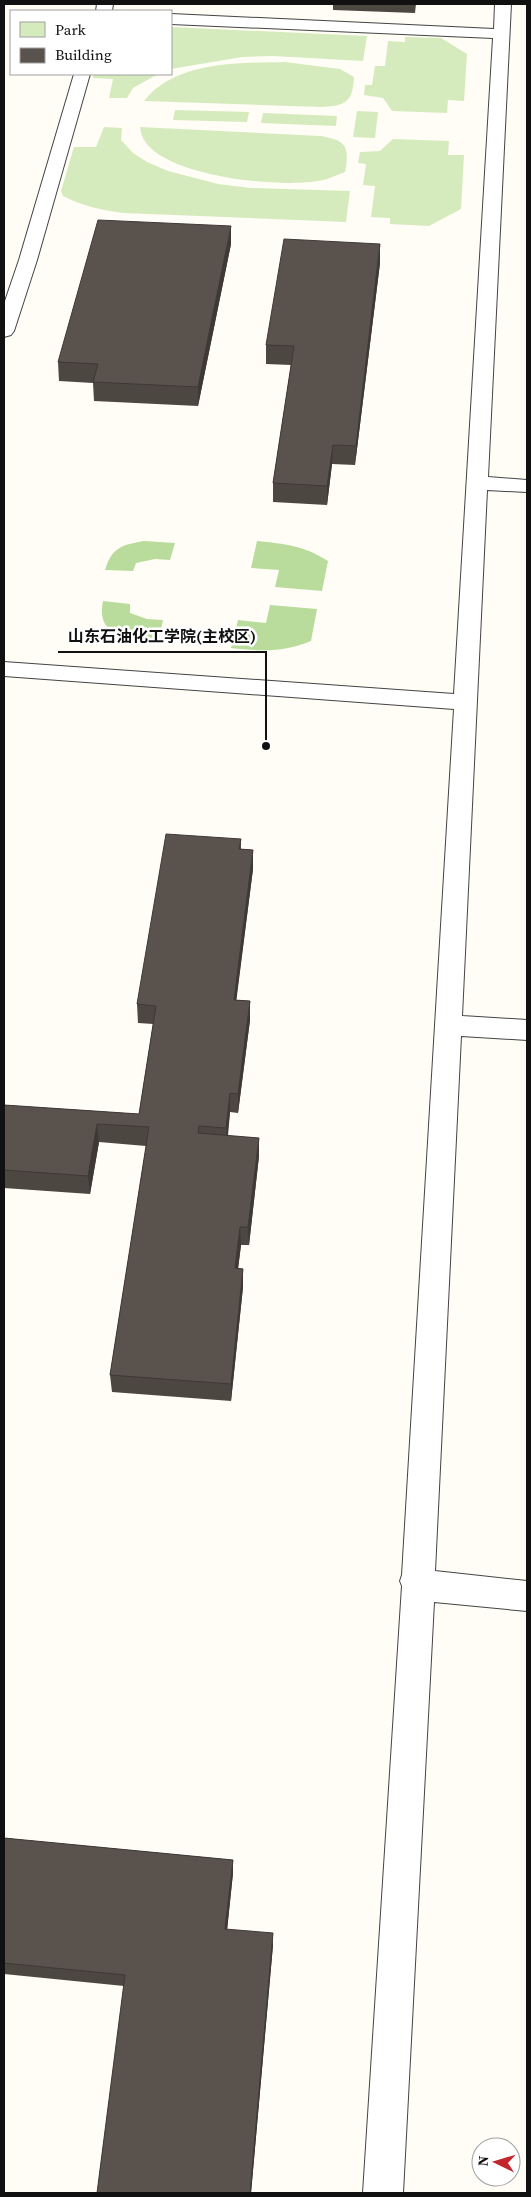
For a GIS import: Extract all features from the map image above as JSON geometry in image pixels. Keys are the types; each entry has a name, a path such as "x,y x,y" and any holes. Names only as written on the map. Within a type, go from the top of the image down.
{"lane":[{"path":"383,2193 503,4"},
{"path":"172,19 502,34"},
{"path":"4,331 28,260 82,75"},
{"path":"478,483 527,486"},
{"path":"4,670 466,702"},
{"path":"448,1025 527,1030"},
{"path":"417,1583 527,1596"}],"green space":[{"path":"172,27 367,36 363,61 273,56 242,57 172,69"},
{"path":"405,37 441,38 467,54 464,101 448,100 447,113 392,111 383,98 364,95 365,85 372,85 375,66 385,66 388,41 405,42"},
{"path":"285,62 340,69 354,77 352,92 342,104 321,107 144,101 157,88 173,78 190,71 228,64"},
{"path":"94,75 156,75 133,88 127,98 109,98 113,79 93,78"},
{"path":"175,110 249,112 247,122 173,120"},
{"path":"357,111 378,112 375,138 353,137"},
{"path":"263,113 337,116 336,126 261,123"},
{"path":"104,127 122,128 121,140 133,153 147,162 168,171 218,184 250,188 350,191 346,222 123,213 92,207 63,196 61,191 74,147 96,147"},
{"path":"140,127 320,136 341,142 344,146 347,156 345,172 327,179 309,182 285,183 228,178 175,163 155,152 143,138"},
{"path":"393,139 449,141 448,155 464,155 461,209 429,226 390,224 390,218 371,217 375,186 363,185 366,164 358,163 360,152 380,151"},
{"path":"144,541 175,543 170,560 155,559 136,563 133,571 105,570 111,556 119,548"},
{"path":"257,541 302,548 328,561 322,591 275,587 279,570 251,568"},
{"path":"103,601 130,604 130,613 147,619 163,620 159,639 127,636 110,630 102,614"},
{"path":"270,605 317,609 311,641 290,648 271,650 231,648 238,620 266,623"}],"building":[{"path":"98,220 231,226 198,387 93,382 98,364 58,362"},
{"path":"284,239 380,244 356,446 333,445 327,486 273,483 294,346 266,345"},
{"path":"166,834 241,839 239,849 253,850 234,1000 250,1001 238,1094 230,1093 226,1128 199,1126 198,1133 259,1138 248,1227 240,1227 235,1268 243,1269 231,1384 110,1375 149,1127 97,1124 88,1176 4,1170 4,1105 139,1114 156,1006 137,1004"},
{"path":"4,1838 233,1860 225,1929 273,1933 250,2193 97,2193 125,1975 4,1963"}],"place":[{"name":"山东石油化工学院(主校区)","path":"266,746"}]}
